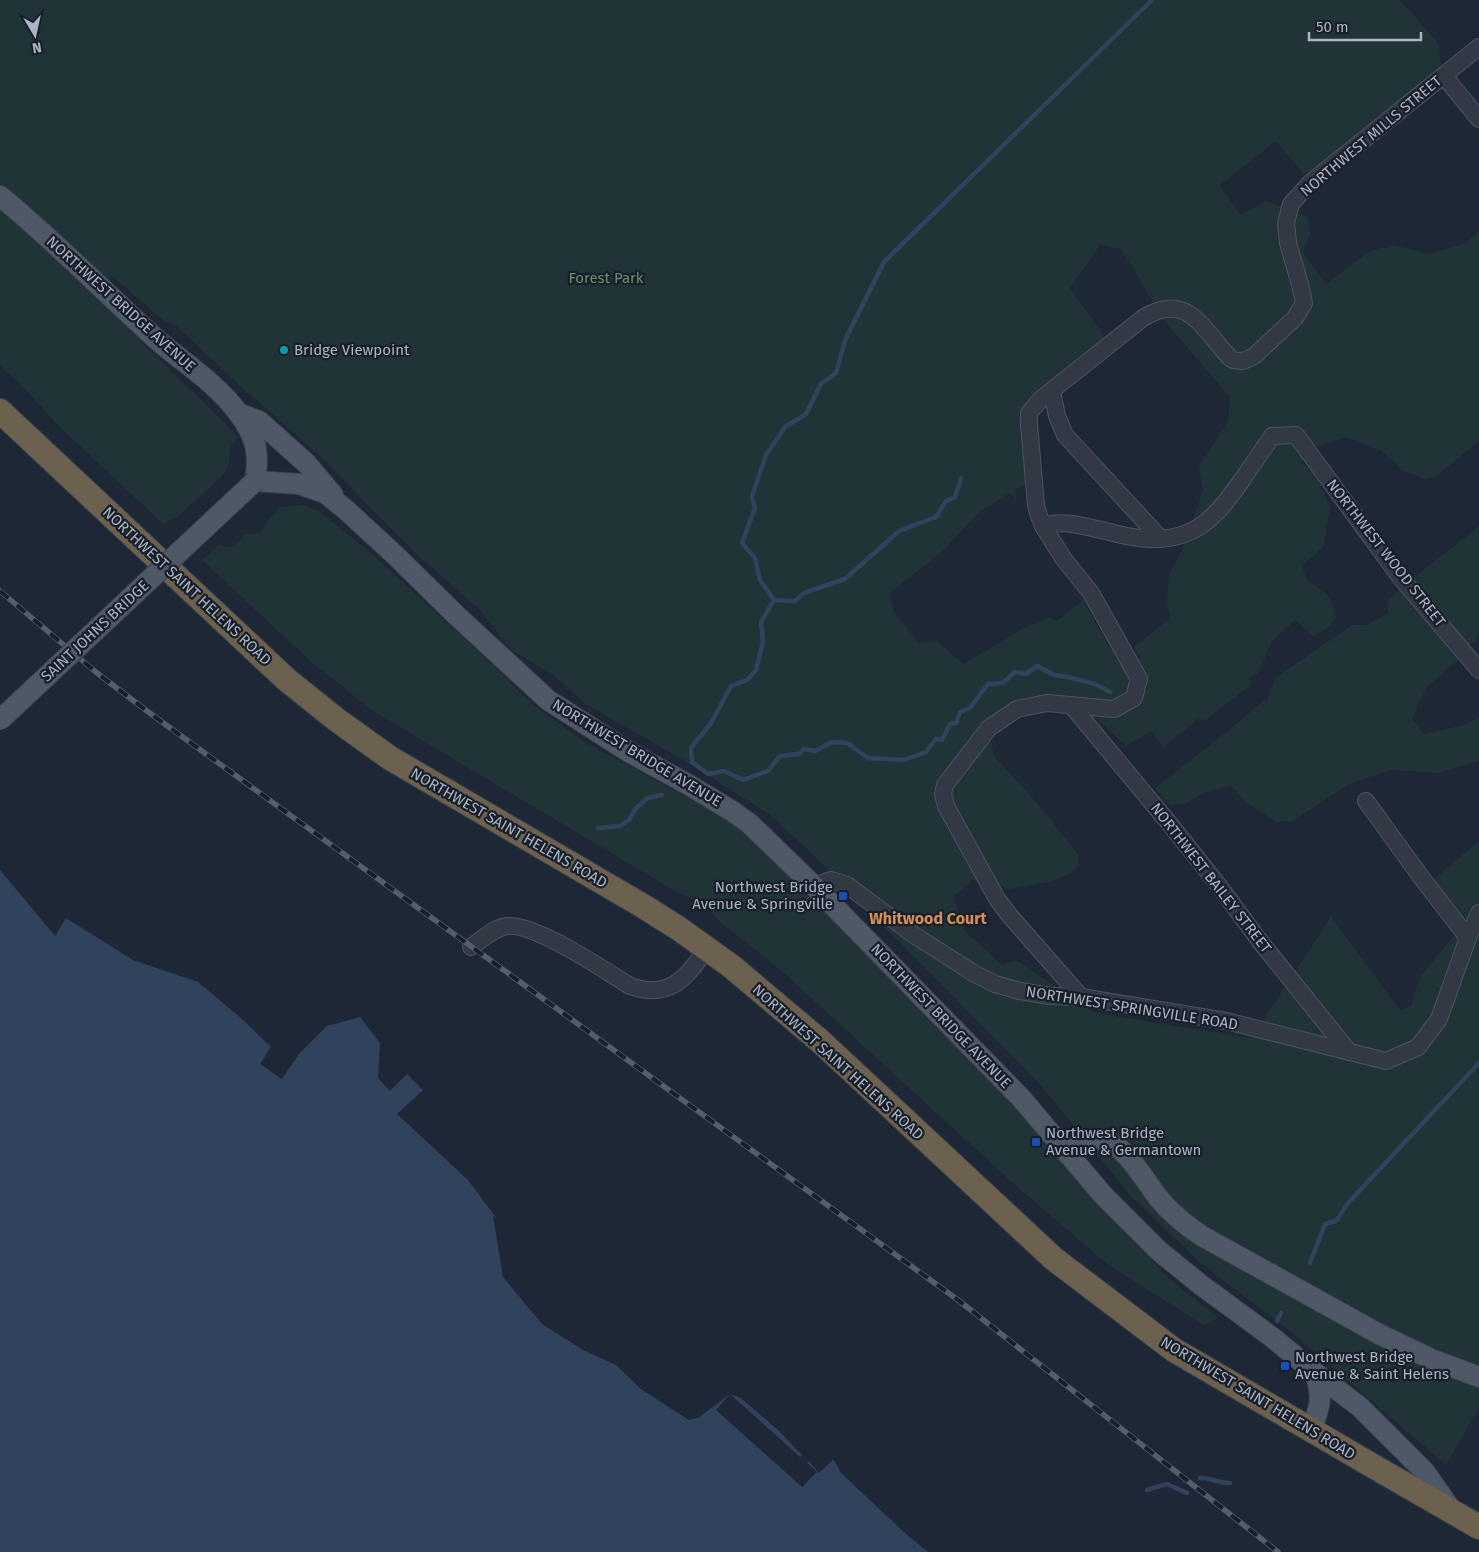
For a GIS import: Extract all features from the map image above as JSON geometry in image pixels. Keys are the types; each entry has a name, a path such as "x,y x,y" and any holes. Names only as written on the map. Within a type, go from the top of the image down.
{"highway":[{"name":"NORTHWEST SAINT HELENS ROAD","path":"0,411 287,680 337,720 390,758 643,906 731,966 820,1041 1054,1259 1174,1350 1479,1526"}],"main road":[{"name":"NORTHWEST BRIDGE AVENUE","path":"0,196 153,336 222,394 240,414 252,436 258,457 255,481 299,484 325,493 396,556 457,616 548,700 644,761 732,811 756,829 1021,1098 1104,1195 1159,1251 1200,1285 1273,1338 1360,1407 1425,1472 1453,1512"},
{"name":"NORTHWEST BRIDGE AVENUE","path":"240,414 259,421 306,462 345,509"},
{"name":"SAINT JOHNS BRIDGE","path":"0,720 255,481"},
{"path":"1067,1153 1078,1143 1097,1139 1108,1140 1117,1145 1126,1155 1162,1202 1184,1224 1202,1236 1379,1334 1430,1359 1479,1377"},
{"path":"1311,1430 1321,1401 1320,1386 1314,1372"}],"street":[{"name":"NORTHWEST MILLS STREET","path":"1081,997 997,899 946,806 943,794 945,786 989,728 1018,709 1046,703 1114,709 1134,698 1139,679 1091,593 1063,558 1043,526 1036,505 1029,424 1030,413 1041,399 1143,318 1159,310 1176,308 1192,315 1230,358 1238,362 1246,361 1254,356 1296,318 1304,303 1286,234 1290,204 1310,183 1479,47"},
{"path":"1444,76 1479,119"},
{"path":"1052,391 1056,416 1065,435 1161,539"},
{"name":"NORTHWEST WOOD STREET","path":"1161,539 1187,534 1209,521 1224,507 1272,436 1296,435 1400,577 1479,670"},
{"path":"1043,526 1052,523 1070,523 1127,536 1161,539"},
{"name":"NORTHWEST BAILEY STREET","path":"1071,705 1169,822 1259,940 1349,1052"},
{"path":"1366,801 1468,938"},
{"name":"NORTHWEST SPRINGVILLE ROAD","path":"814,886 831,880 847,885 914,935 975,974 996,984 1020,991 1050,996 1081,997 1226,1021 1386,1061 1418,1047 1440,1018 1468,938 1479,913"},
{"path":"471,946 500,928 515,926 527,928 546,936 630,986 642,990 655,991 672,986 682,980 707,949"}],"green space":[{"name":"Forest Park","path":"0,0 1400,0 1438,43 1441,67 1313,176 1309,171 1304,175 1276,141 1219,186 1241,215 1266,201 1308,217 1310,234 1303,252 1326,284 1368,252 1394,245 1428,254 1466,243 1479,231 1479,441 1435,477 1424,479 1402,470 1381,450 1347,438 1321,444 1302,462 1321,485 1330,507 1324,546 1302,566 1307,580 1326,593 1333,604 1336,618 1327,629 1313,636 1295,620 1273,640 1258,673 1248,679 1252,684 1206,720 1198,719 1163,748 1152,731 1126,746 1096,718 1043,710 1019,715 990,738 995,757 1038,804 1078,854 1079,866 1070,874 1049,882 1010,889 973,880 953,897 965,931 1002,965 1016,960 1095,1013 1251,1038 1331,917 1400,1010 1411,1006 1420,977 1463,925 1434,879 1479,841 1479,1408 1446,1465 1292,1333 1198,1261 1131,1196 1037,1081 807,849 770,815 690,764 586,704 553,675 510,649 479,609 414,552 320,456 249,394 176,326 165,322 112,276 92,294 239,437 230,446 229,466 222,476 179,516 163,524 60,427 24,388 0,366","holes":["1100,245 1121,249 1165,322 1230,397 1228,422 1199,466 1203,490 1181,552 1169,574 1167,604 1170,618 1134,647 1141,659 1136,660 1109,647 1083,600 1057,621 1050,617 1027,626 964,664 936,641 919,643 894,612 890,593 944,550 979,512 1010,493 1016,500 1015,490 1025,484 1021,423 1026,403 1106,339 1070,288"]},
{"path":"303,505 319,511 370,552 492,664 532,704 583,741 722,816 759,846 1016,1101 1124,1231 1172,1281 1219,1318 1204,1325 1107,1264 1006,1177 783,972 718,920 704,903 680,894 373,711 309,660 202,560 219,545 234,546 245,534 261,533 267,521 280,507"},
{"path":"1479,526 1479,635 1459,659 1427,687 1412,718 1424,734 1464,725 1479,717 1479,761 1437,773 1391,770 1349,784 1293,821 1276,822 1247,803 1231,786 1207,792 1184,804 1170,805 1155,788 1264,700 1266,701 1275,678 1352,625 1367,625 1388,613 1388,601 1399,589"}],"water":[{"path":"0,828 66,918 133,960 198,982 242,1019 271,1047 260,1064 282,1079 299,1054 327,1026 360,1017 380,1043 378,1078 390,1091 407,1074 423,1090 397,1114 468,1180 572,1319 654,1377 686,1397 695,1397 727,1372 829,1452 842,1474 907,1535 928,1552 0,1552"}],"pier":[{"path":"0,828 66,918 55,936 0,870"},
{"path":"493,1216 499,1219 574,1317 631,1351 655,1374 686,1394 698,1393 723,1372 735,1371 748,1374 813,1432 835,1458 819,1473 809,1461 807,1463 817,1472 802,1487 716,1410 730,1394 698,1418 689,1420 641,1389 616,1365 583,1350 542,1324 503,1277","holes":["730,1394 741,1398 779,1431 802,1455 800,1457"]}],"waterway":[{"path":"774,600 760,580 755,558 742,543 755,508 752,496 766,455 785,427 806,414 821,384 836,373 846,338 884,262 1152,0"},
{"path":"774,600 795,601 804,593 845,579 899,531 936,517 946,501 955,497 961,478"},
{"path":"774,600 761,622 763,642 756,670 747,680 731,686 711,723 691,748 692,762 708,774 724,771 743,780 768,771 780,756 799,754 804,749 815,751 832,742 847,743 868,758 904,760 926,752 936,739 942,740 950,724 956,723 960,712 970,708 988,684 1003,683 1015,672 1026,674 1037,666 1054,675 1095,684 1110,692"},
{"path":"598,828 620,826 629,820 636,808 648,798 662,795"},
{"path":"1310,1263 1325,1224 1336,1221 1349,1202 1479,1063"},
{"path":"1277,1321 1281,1313"},
{"path":"1200,1478 1230,1483"},
{"path":"1147,1490 1167,1484 1187,1493"}],"railway":[{"path":"0,591 97,673 151,714 958,1300 1278,1552"}],"place":[{"name":"Bridge Viewpoint","path":"284,350"},
{"name":"Northwest Bridge Avenue & Springville","path":"843,896"},
{"name":"Northwest Bridge Avenue & Germantown","path":"1036,1142"},
{"name":"Northwest Bridge Avenue & Saint Helens","path":"1285,1366"}],"district":[{"name":"Whitwood Court","path":"928,918"}]}
